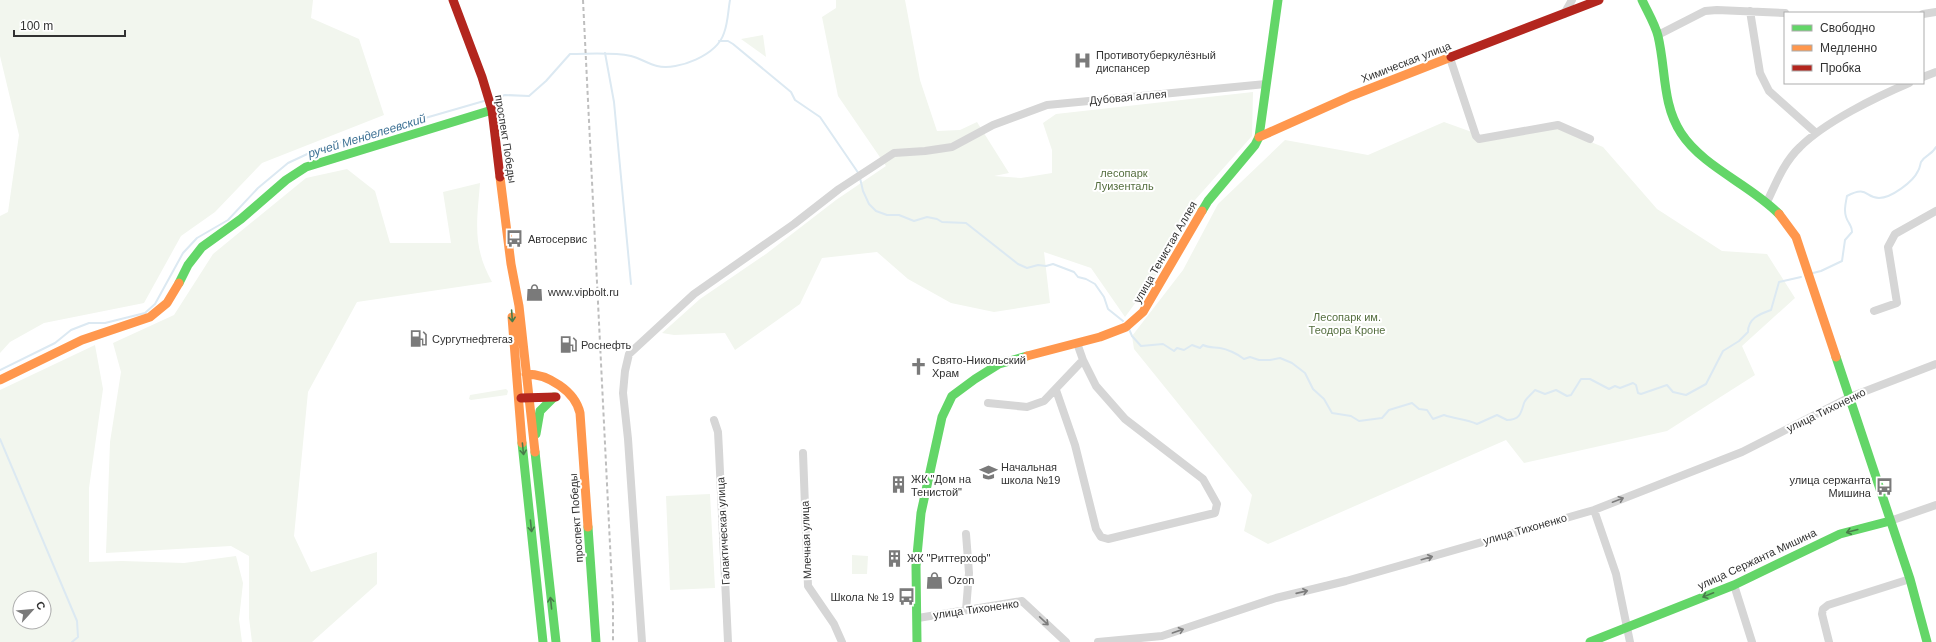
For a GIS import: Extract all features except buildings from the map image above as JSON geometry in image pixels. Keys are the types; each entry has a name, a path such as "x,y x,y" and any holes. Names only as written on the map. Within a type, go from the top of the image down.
{"main road":[{"name":"проспект Победы","path":"453,0 492,110 511,264 519,306 556,642"},
{"name":"улица Тенистая Аллея","path":"915,641 918,618 916,566 920,513 942,416 952,396 975,379 1000,364 1100,337 1126,326 1143,312 1208,201 1255,145 1259,136 1278,0"},
{"name":"Химическая улица","path":"1259,136 1351,96 1599,0"},
{"path":"1642,0 1658,35 1670,112 1681,133 1688,142 1710,162 1767,202 1784,220 1796,237 1910,579 1927,642"},
{"path":"0,380 82,340 150,317 158,312 168,304 194,256 203,246 234,225 280,183 298,171 312,165 492,110"},
{"name":"проспект Победы","path":"511,264 509,279 518,398 543,642"},
{"name":"проспект Победы","path":"526,374 538,374 570,396 577,402 580,413 596,642"},
{"path":"518,398 570,396"},
{"path":"533,443 540,411 554,397"},
{"name":"улица Сержанта Мишина","path":"1590,642 1734,585 1840,534 1890,521"}],"street":[{"path":"1564,14 1572,0"},
{"path":"1658,35 1705,11 1717,10 1784,13"},
{"path":"1750,11 1760,73 1769,91 1816,133"},
{"path":"1924,14 1936,12"},
{"path":"1450,58 1476,136 1479,139 1558,125 1590,139"},
{"path":"1924,77 1936,72"},
{"name":"Дубовая аллея","path":"642,642 629,447 623,393 625,371 629,354 694,294 794,224 855,178 894,152 925,151 952,147 993,125 1047,105 1266,84"},
{"path":"1767,202 1782,170 1799,147 1816,133 1866,103 1907,84"},
{"path":"1874,311 1897,303 1888,246 1895,234 1936,211"},
{"path":"1056,390 1075,445 1096,529 1101,537 1108,539 1215,513 1216,504 1203,479 1125,419 1096,386 1083,360 1077,343"},
{"path":"988,403 1027,407 1044,400 1056,390 1083,360"},
{"name":"улица Тихоненко","path":"1098,642 1162,636 1276,598 1346,581 1594,510 1742,452 1850,397 1936,364"},
{"name":"Галактическая улица","path":"714,420 718,432 728,642"},
{"name":"Млечная улица","path":"803,453 808,586 834,624 842,642"},
{"name":"улица Сержанта Мишина","path":"1890,521 1936,505"},
{"path":"1594,510 1616,574 1630,642"},
{"path":"966,534 969,573 966,610"},
{"path":"1829,642 1822,614 1823,609 1828,605 1910,579"},
{"path":"1734,585 1752,642"},
{"name":"улица Тихоненко","path":"918,618 1022,601 1066,642"}],"green space":[{"path":"0,0 313,0 311,18 359,39 384,115 262,163 215,212 181,236 144,303 44,323 10,342 0,353 0,216 8,212 19,135 0,56"},
{"name":"лесопарк Луизенталь","path":"836,0 905,0 920,80 937,131 960,130 977,122 1009,173 994,176 1021,178 1052,173 1052,150 1043,123 1056,114 1253,92 1252,136 1195,200 1156,275 1125,317 1091,268 1044,252 1050,303 994,312 951,303 908,279 877,252 822,258 800,304 735,350 725,333 674,335 662,333 700,299 766,254 836,200 886,166 838,96 822,17 836,8"},
{"path":"763,35 766,57 741,39"},
{"name":"Лесопарк им. Теодора Кроне","path":"1444,122 1494,140 1555,127 1603,147 1657,209 1722,251 1767,254 1795,298 1742,346 1755,375 1667,431 1524,463 1506,440 1268,544 1244,531 1252,495 1134,349 1132,336 1183,270 1218,204 1285,140 1368,155"},
{"path":"347,169 375,191 390,243 451,243 443,192 480,183 477,234 481,257 492,282 357,302 308,392 294,536 311,572 377,552 377,584 312,642 252,642 249,618 249,556 231,546 106,553 110,442 121,372 113,343 174,315 213,254 306,178"},
{"path":"95,345 103,389 89,488 89,562 122,561 184,563 236,556 243,583 239,619 242,642 0,642 0,390"},
{"path":"506,389 508,391 507,395 471,400 469,399 470,395"},
{"path":"710,494 715,588 670,590 666,496"},
{"path":"852,555 868,556 867,574 852,574"}],"waterway":[{"name":"ручей Менделеевский","path":"492,99 505,95 529,96 546,81 570,54 623,55 634,57 657,66 666,67 686,64 696,60 714,48 720,41 726,25 730,0"},
{"path":"719,41 728,41 733,44 791,92 795,100 820,117 859,174"},
{"path":"605,53 614,102 631,284"},
{"name":"ручей Менделеевский","path":"0,370 55,343 71,330 89,323 105,323 145,313 155,304 183,253 197,238 228,220 258,188 288,163 318,149 484,101"},
{"path":"1813,273 1821,271 1842,261 1845,240 1852,232 1852,228 1845,213 1847,196 1854,193 1863,192 1879,198 1901,189 1911,180 1919,170 1921,162 1933,152 1936,147"},
{"path":"860,178 863,191 869,204 876,211 887,215 899,215 914,221 927,217 937,219 942,222 966,223 1018,264 1027,268 1038,265 1046,266 1053,264 1074,272 1078,277 1095,284 1104,297 1108,309 1123,321"},
{"path":"1129,329 1132,336 1141,346 1163,344 1174,351 1177,348 1184,350 1192,345 1200,348 1203,345 1226,349 1244,359 1250,357 1259,360 1280,358 1292,363 1305,373 1313,389 1324,399 1332,413 1351,416 1359,421 1382,418 1389,410 1412,403 1419,409 1427,410 1433,419 1444,415 1477,424 1497,415 1507,420 1515,419 1521,413 1525,401 1535,390 1545,394 1556,390 1567,396 1571,395 1581,379 1590,379 1609,389 1615,386 1620,388 1633,383 1636,385 1638,393 1641,394 1667,385 1673,392 1686,395 1706,384 1723,351 1739,341 1748,332 1750,323 1755,317 1771,310 1779,282 1801,277"},
{"path":"0,439 77,621 78,637 72,642"}],"railway":[{"path":"583,0 613,605 613,642"}],"traffic: fast":[{"path":"1202,211 1208,201 1255,145 1259,137 1278,0"},
{"path":"1642,0 1657,31 1661,48 1667,98 1675,122 1681,133 1690,145 1714,166 1755,194 1779,214"},
{"path":"179,283 188,265 202,247 241,219 286,180 306,167 492,110"},
{"path":"917,642 916,566 921,513 942,417 952,396 975,379 999,364 1027,356"},
{"path":"1836,357 1910,579 1927,642"},
{"path":"536,434 540,411 554,397"},
{"path":"522,443 543,642"},
{"path":"535,452 556,642"},
{"path":"1590,642 1734,585 1840,534 1890,521"},
{"path":"588,527 596,642"}],"traffic: slow":[{"path":"1259,137 1351,96 1451,57"},
{"path":"500,177 511,264 519,306 535,452"},
{"path":"1027,356 1100,337 1126,327 1143,312 1202,211"},
{"path":"1779,214 1796,237 1836,357"},
{"path":"0,380 82,340 150,317 167,303 179,283"},
{"path":"512,317 522,443"},
{"path":"526,374 543,377 559,385 567,391 577,405 580,413 588,527"}],"traffic: jam":[{"path":"453,0 482,77 492,110 500,177"},
{"path":"1451,57 1599,0"},
{"path":"521,398 556,397"}],"place":[{"name":"Противотуберкулёзный диспансер","path":"1083,61"},
{"name":"Автосервис","path":"515,239"},
{"name":"www.vipbolt.ru","path":"535,292"},
{"name":"Сургутнефтегаз","path":"419,339"},
{"name":"Роснефть","path":"568,345"},
{"name":"Свято-Никольский Храм","path":"919,366"},
{"name":"Начальная школа №19","path":"988,473"},
{"name":"ЖК \"Дом на Тенистой\"","path":"898,485"},
{"name":"улица cержанта Мишина","path":"1884,486"},
{"name":"ЖК \"Риттерхоф\"","path":"894,558"},
{"name":"Ozon","path":"935,580"},
{"name":"Школа № 19","path":"907,597"}]}
